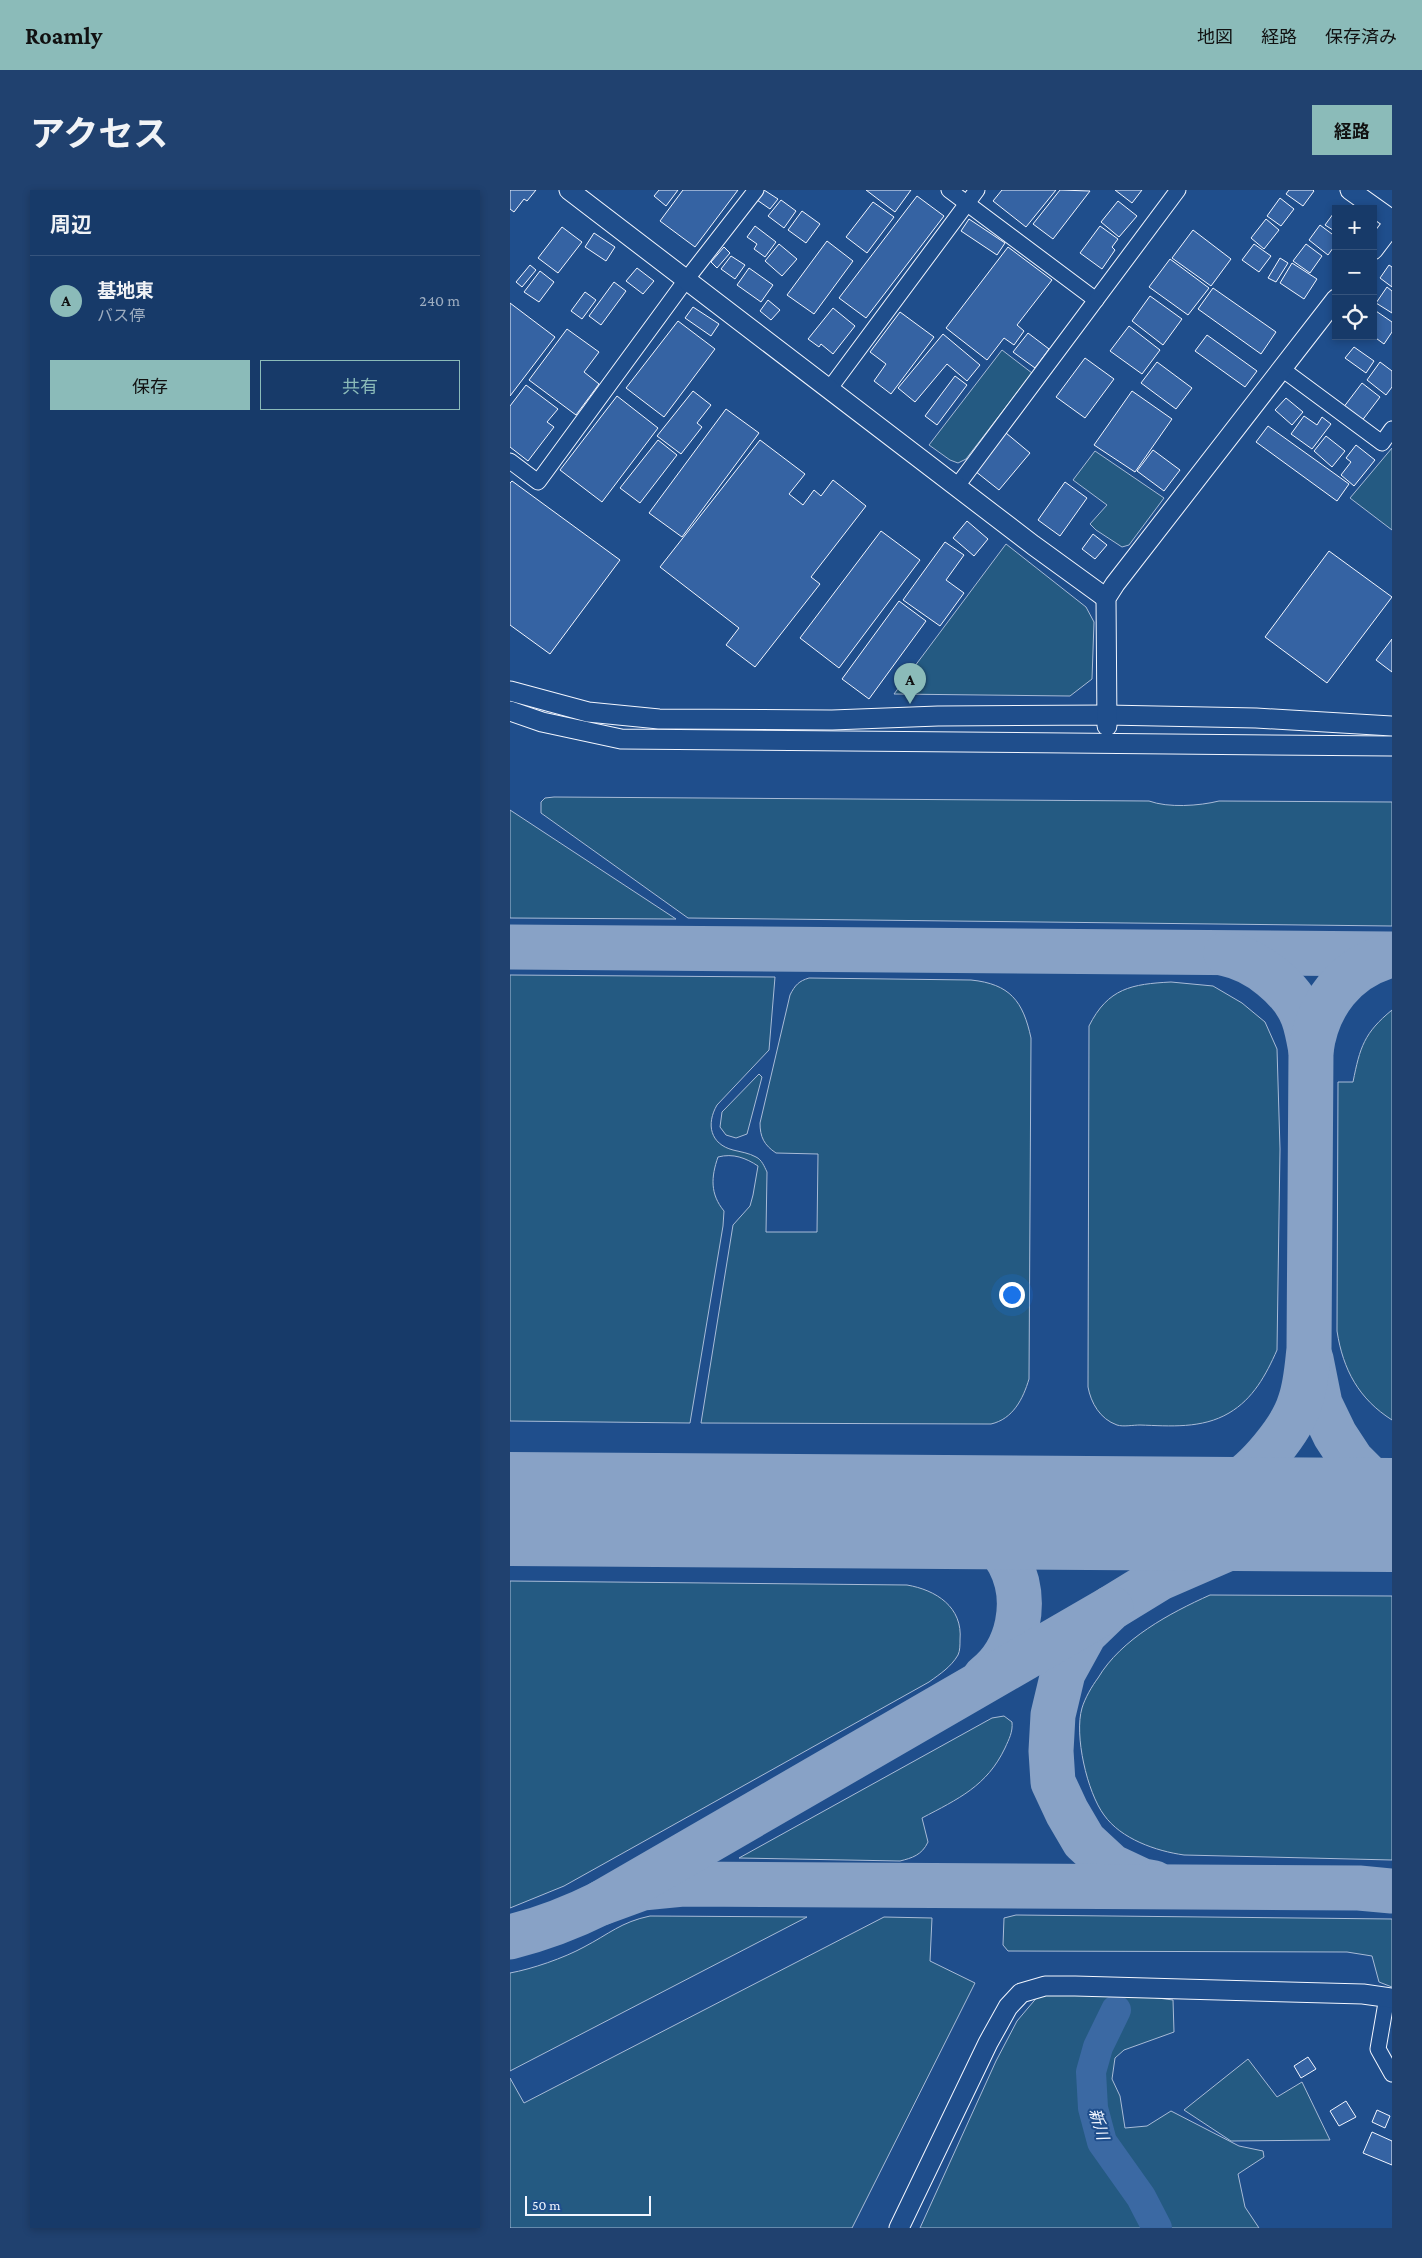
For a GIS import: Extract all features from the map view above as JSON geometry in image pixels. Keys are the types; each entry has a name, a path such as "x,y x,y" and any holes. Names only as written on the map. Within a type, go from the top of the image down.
{"street":[{"path":"570,190 1106,598"},
{"path":"510,461 538,482 686,280 756,190"},
{"path":"950,190 1096,300"},
{"path":"830,388 977,190"},
{"path":"957,486 1178,190"},
{"path":"1350,190 1392,220"},
{"path":"1377,245 1392,225"},
{"path":"1106,743 1106,598 1332,304"},
{"path":"1282,369 1382,443 1392,429"},
{"path":"510,690 588,712 659,719 832,720 938,716 1107,715 1256,718 1392,726"},
{"path":"510,711 542,722 621,738 1392,746"},
{"path":"899,2228 988,2043 1008,2007 1021,1993 1045,1986 1055,1986 1363,1994 1390,1997 1378,2049 1392,2074"}],"shaded area":[{"path":"1002,350 1032,373 966,459 958,463 950,460 929,445"},
{"path":"1392,448 1392,530 1350,498"},
{"path":"1095,451 1164,498 1129,545 1122,547 1090,524 1107,505 1073,480"},
{"path":"1006,544 1086,607 1094,622 1092,679 1070,696 894,694"},
{"path":"545,798 1149,801 1165,805 1184,806 1219,801 1392,802 1392,926 688,918 541,813 541,802"},
{"path":"510,810 676,919 510,918"},
{"path":"510,975 775,977 769,1050 717,1105 711,1126 712,1132 719,1143 725,1147 753,1156 764,1165 767,1172 766,1232 817,1232 818,1154 776,1153 766,1144 760,1128 790,995 798,984 809,978 971,980 984,982 1005,990 1019,1004 1031,1038 1029,1379 1024,1394 1011,1413 991,1424 701,1423 733,1225 750,1206 758,1166 744,1159 729,1156 718,1157 714,1171 714,1192 719,1205 724,1211 723,1226 690,1423 510,1421"},
{"path":"1171,982 1213,986 1242,1003 1265,1022 1277,1049 1280,1149 1277,1350 1252,1394 1238,1407 1219,1418 1208,1422 1186,1425 1119,1426 1106,1419 1097,1410 1091,1399 1088,1387 1089,1026 1104,1003 1122,991 1144,984"},
{"path":"1392,1010 1392,1420 1370,1403 1354,1382 1343,1358 1337,1331 1338,1082 1353,1082 1361,1050 1369,1034"},
{"path":"759,1074 762,1077 747,1134 736,1138 726,1135 720,1127 722,1112"},
{"path":"510,1581 907,1585 928,1591 946,1602 952,1609 960,1628 960,1650 952,1663 929,1682 564,1886 510,1908"},
{"path":"1210,1595 1392,1596 1392,1860 1184,1855 1151,1847 1129,1837 1104,1815 1087,1778 1081,1748 1080,1719 1087,1696 1108,1664 1133,1639 1163,1619"},
{"path":"1004,1716 1012,1722 1012,1729 1008,1742 998,1761 980,1782 970,1790 922,1818 928,1842 923,1850 909,1859 900,1861 739,1858 992,1718"},
{"path":"1016,1915 1392,1919 1392,1987 1379,1982 1372,1956 1347,1952 1008,1951 1003,1945 1004,1918"},
{"path":"650,1916 807,1917 510,2071 510,1973 538,1966 567,1955 623,1925"},
{"path":"884,1917 932,1918 930,1961 975,1983 852,2228 510,2228 510,2078 524,2103"},
{"path":"1039,1995 1143,1996 1173,2000 1174,2032 1124,2050 1115,2058 1112,2079 1120,2096 1125,2128 1147,2126 1171,2111 1239,2146 1263,2151 1264,2157 1238,2174 1245,2207 1259,2228 920,2228 996,2061 1017,2021"},
{"path":"1248,2059 1277,2097 1302,2082 1330,2140 1231,2141 1184,2110"}],"building":[{"path":"510,190 536,190 527,201 524,199 514,212 510,209"},
{"path":"659,190 678,190 666,206 654,196"},
{"path":"683,190 738,190 695,247 660,221"},
{"path":"764,190 778,199 770,209 757,200"},
{"path":"866,190 911,190 895,212"},
{"path":"1002,190 1056,190 1026,227 993,201"},
{"path":"1060,190 1090,191 1053,239 1033,224"},
{"path":"1115,190 1142,190 1132,203"},
{"path":"1289,190 1314,191 1303,206 1286,194"},
{"path":"917,196 944,216 866,318 839,298"},
{"path":"1280,198 1294,209 1281,226 1267,216"},
{"path":"781,200 796,211 784,228 768,216"},
{"path":"1118,201 1137,216 1119,237 1101,222"},
{"path":"873,202 894,217 867,253 846,237"},
{"path":"802,211 820,224 806,243 788,230"},
{"path":"1332,215 1332,229 1325,225"},
{"path":"969,219 1005,243 997,255 961,231"},
{"path":"1266,219 1279,230 1264,249 1251,238"},
{"path":"1320,225 1332,234 1332,250 1328,255 1309,240"},
{"path":"755,226 776,242 765,257 754,249 757,244 747,237"},
{"path":"1100,226 1118,239 1112,247 1115,250 1102,269 1080,253"},
{"path":"562,227 582,242 558,273 538,258"},
{"path":"1193,230 1231,259 1211,286 1172,258"},
{"path":"594,233 615,247 606,261 585,247"},
{"path":"827,241 853,261 814,314 787,295"},
{"path":"779,244 797,259 782,276 765,261"},
{"path":"1254,244 1271,256 1259,272 1242,260"},
{"path":"1306,244 1322,256 1310,273 1293,261"},
{"path":"724,247 730,253 717,268 711,262"},
{"path":"1008,247 1052,280 1017,325 1024,331 1014,345 1004,338 987,360 946,328"},
{"path":"731,256 745,265 735,279 721,269"},
{"path":"1280,258 1288,263 1276,282 1268,278"},
{"path":"1170,259 1209,288 1188,315 1149,287"},
{"path":"1292,263 1317,279 1304,299 1280,283"},
{"path":"530,265 536,270 522,287 516,282"},
{"path":"1389,265 1392,267 1392,287 1380,278"},
{"path":"637,268 654,281 643,294 626,281"},
{"path":"749,268 773,285 761,302 737,285"},
{"path":"540,271 554,282 539,302 524,292"},
{"path":"614,282 626,291 601,325 589,316"},
{"path":"1387,287 1392,291 1392,313 1377,304"},
{"path":"1213,288 1276,332 1261,354 1198,309"},
{"path":"585,292 596,300 582,319 571,311"},
{"path":"1150,296 1182,319 1163,345 1132,321"},
{"path":"768,300 780,310 771,320 760,311"},
{"path":"510,303 555,337 510,396"},
{"path":"693,307 719,324 711,336 685,318"},
{"path":"833,308 855,326 833,354 821,344 819,347 808,339"},
{"path":"900,312 934,337 891,394 874,381 886,364 870,352"},
{"path":"1377,312 1392,322 1392,332 1384,344 1377,339"},
{"path":"678,321 715,349 664,417 626,388"},
{"path":"1129,326 1160,350 1142,374 1110,351"},
{"path":"567,329 599,352 584,372 599,384 576,415 529,380"},
{"path":"1028,333 1049,349 1035,368 1013,352"},
{"path":"943,334 980,365 967,381 947,364 915,402 898,388"},
{"path":"1207,335 1257,371 1245,387 1195,351"},
{"path":"1354,347 1374,361 1366,373 1345,358"},
{"path":"1085,358 1114,379 1085,418 1056,397"},
{"path":"1157,362 1192,388 1176,409 1141,383"},
{"path":"1380,362 1392,371 1392,387 1386,395 1367,380"},
{"path":"955,376 967,385 937,425 925,416"},
{"path":"1362,383 1380,397 1361,422 1343,408"},
{"path":"526,385 558,409 547,422 554,427 528,461 510,447 510,406"},
{"path":"693,391 711,405 697,423 702,427 681,454 657,436"},
{"path":"1132,391 1172,419 1135,472 1094,445"},
{"path":"617,396 658,428 602,502 560,470"},
{"path":"1286,398 1303,412 1292,425 1275,410"},
{"path":"726,409 759,433 682,537 649,513"},
{"path":"1304,416 1317,425 1322,417 1331,424 1312,449 1291,434"},
{"path":"1268,426 1349,484 1337,501 1256,442"},
{"path":"1006,433 1030,453 999,490 975,471"},
{"path":"1326,436 1345,451 1332,467 1314,451"},
{"path":"658,440 677,455 640,503 620,488"},
{"path":"760,440 805,474 789,494 803,505 814,490 821,496 833,480 866,506 811,577 820,584 755,667 726,645 739,628 660,567"},
{"path":"1356,445 1375,460 1354,486 1341,475 1351,462 1346,458"},
{"path":"1153,450 1180,470 1164,491 1137,471"},
{"path":"512,481 620,560 550,654 510,625 510,483"},
{"path":"1065,482 1087,498 1060,536 1038,520"},
{"path":"967,521 988,539 974,556 953,538"},
{"path":"881,531 920,560 839,668 800,638"},
{"path":"1093,534 1107,545 1095,559 1082,549"},
{"path":"945,542 964,555 946,580 964,593 940,626 903,600"},
{"path":"1329,551 1392,597 1327,683 1265,637"},
{"path":"899,601 926,621 869,699 842,679"},
{"path":"1392,639 1392,672 1376,660"},
{"path":"1308,2057 1316,2069 1301,2078 1294,2066"},
{"path":"1346,2101 1356,2117 1339,2126 1330,2111"},
{"path":"1377,2110 1390,2116 1385,2128 1372,2122"},
{"path":"1372,2132 1392,2141 1392,2165 1363,2153"}],"waterway":[{"name":"新川","path":"1116,2010 1098,2047 1091,2072 1093,2108 1102,2142 1141,2197 1157,2228"}],"taxiway":[{"path":"510,947 1392,954"},
{"path":"1226,954 1249,962 1261,969 1291,996 1303,1017 1311,1051"},
{"path":"1126,1513 1192,1499 1230,1486 1251,1471 1272,1449 1296,1413 1304,1389 1309,1349 1311,1051 1314,1034 1320,1018 1336,990 1360,969 1392,955"},
{"path":"1311,1359 1320,1404 1335,1435 1352,1461 1368,1477 1392,1490"},
{"path":"911,1512 943,1514 965,1520 976,1527 994,1544 1009,1562 1018,1592 1017,1624 1013,1639 1006,1653 997,1666 985,1677"},
{"path":"1154,1883 1143,1881 1111,1866 1084,1841 1067,1812 1053,1782 1051,1751 1053,1715 1063,1673 1085,1633 1111,1608 1160,1578 1273,1529 1350,1515"},
{"path":"510,1937 556,1923 601,1903 1111,1608"},
{"path":"601,1903 642,1888 683,1884 1359,1888 1392,1891"}],"runway":[{"path":"510,1509 1392,1515"}],"place":[{"name":"基地東","path":"910,704"}]}
